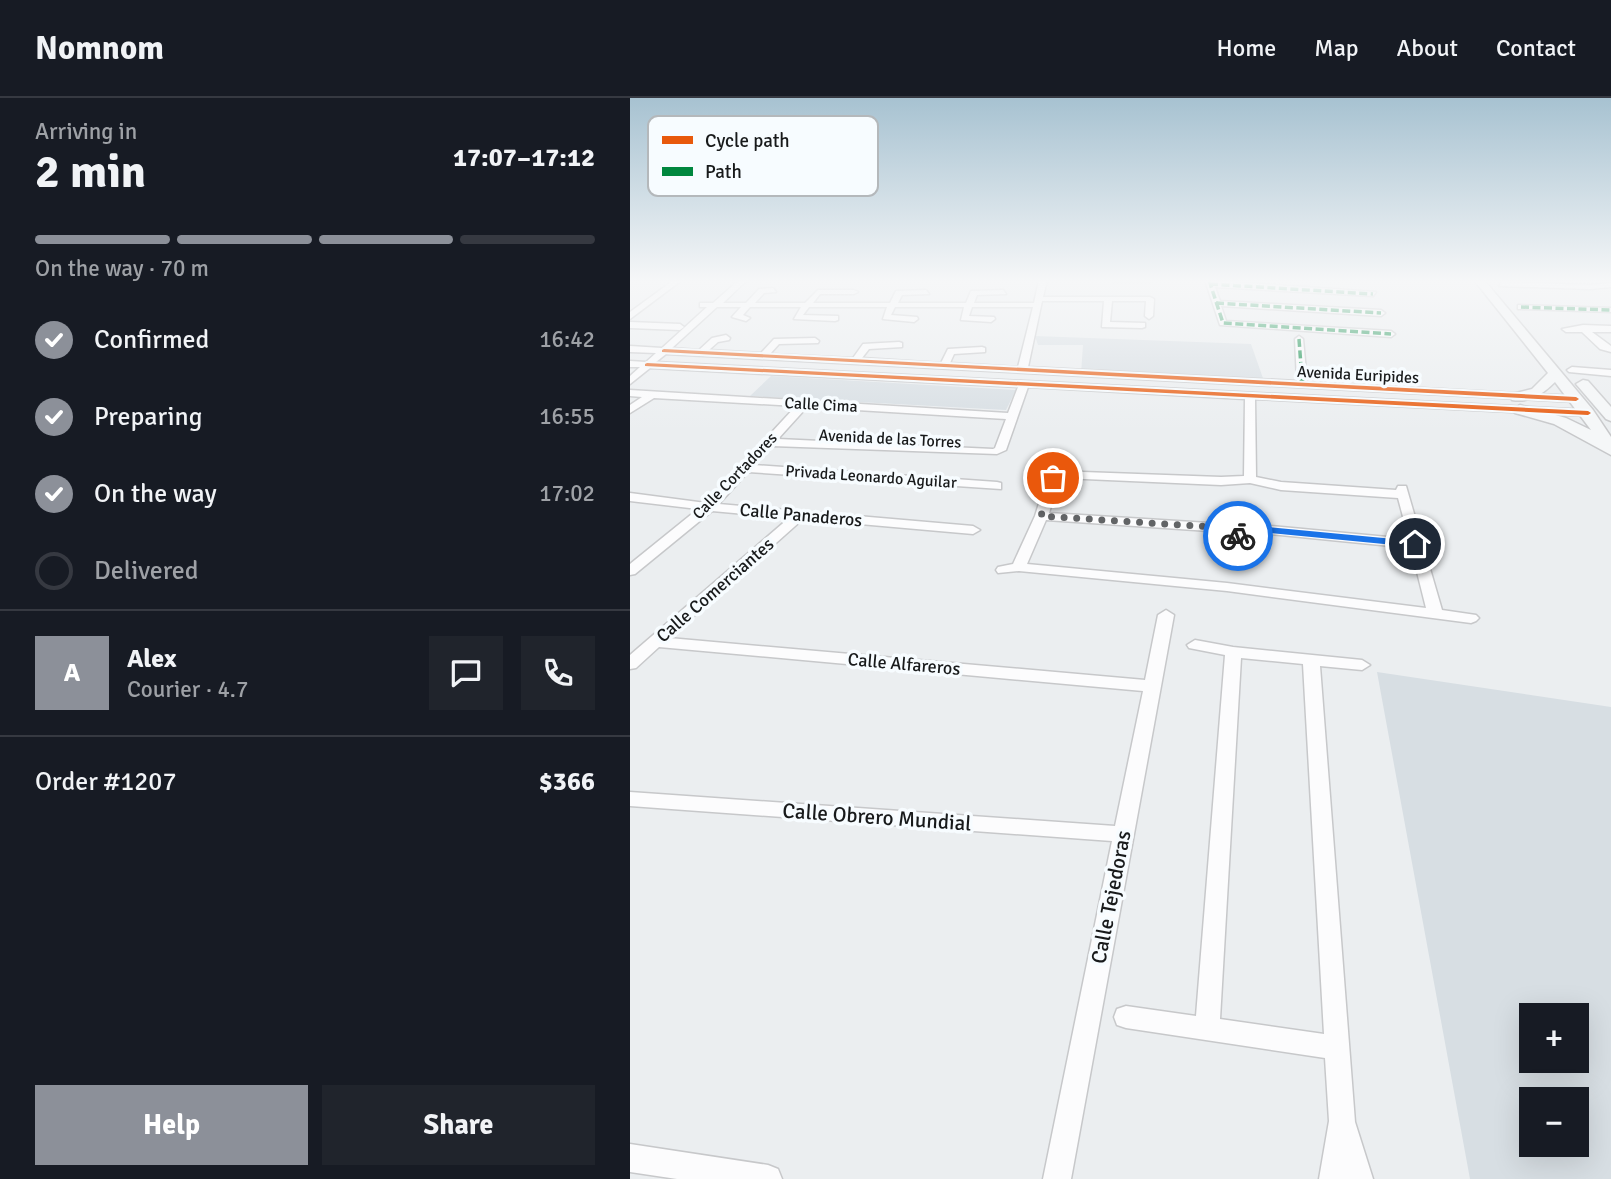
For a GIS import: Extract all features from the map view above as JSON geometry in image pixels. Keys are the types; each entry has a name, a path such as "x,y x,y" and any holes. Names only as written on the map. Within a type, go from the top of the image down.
{"main road":[{"path":"1520,330 1576,400 1599,404"},
{"path":"1567,365 1611,416"},
{"path":"1519,404 1545,387 1555,373"},
{"path":"1519,404 1560,421 1609,448"},
{"path":"1599,404 1609,448"}],"street":[{"path":"630,381 677,330"},
{"path":"632,365 658,352 684,330"},
{"path":"1022,371 1029,330"},
{"path":"1287,330 1299,339"},
{"path":"1299,339 1316,330"},
{"path":"1321,330 1393,338 1390,330"},
{"path":"1586,330 1603,347 1611,349"},
{"path":"701,353 717,338 726,338"},
{"path":"1299,339 1302,386"},
{"path":"762,357 777,341 815,341"},
{"path":"855,362 866,346 899,345"},
{"name":"Avenida Euripides","path":"630,349 689,356 744,356"},
{"path":"944,367 951,351 982,350"},
{"name":"Avenida Euripides","path":"658,352 1484,396 1519,404 1599,404"},
{"path":"677,366 675,362 689,356"},
{"name":"Avenida Euripides","path":"632,365 1491,409 1576,400"},
{"path":"1567,365 1611,373"},
{"name":"Avenida Euripides","path":"1106,388 1098,385 1100,381 1232,382"},
{"path":"1012,416 1024,384"},
{"name":"Calle Cima","path":"630,393 1012,416"},
{"path":"630,410 651,395"},
{"path":"1250,396 1250,479"},
{"path":"1484,396 1491,409"},
{"name":"Calle Cortadores","path":"630,571 709,508 804,404"},
{"name":"Avenida de las Torres","path":"773,437 998,448 1012,416"},
{"name":"Privada Leonardo Aguilar","path":"745,468 997,486"},
{"path":"1019,567 1041,516 1053,478 1059,474 1222,481 1250,479 1281,485 1402,492 1434,613"},
{"name":"Calle Panaderos","path":"630,497 709,508 973,530"},
{"name":"Calle Comerciantes","path":"630,664 800,515"},
{"path":"1041,516 1228,528 1234,535 1248,538 1261,536 1267,530 1415,544"},
{"path":"1003,570 1019,567 1227,587 1471,618"},
{"name":"Calle Tejedoras","path":"1057,1179 1166,615"},
{"name":"Calle Alfareros","path":"656,642 1152,686"},
{"path":"1195,645 1233,652 1362,665"},
{"path":"1207,1029 1233,652"},
{"path":"1311,661 1342,1121 1333,1179"},
{"name":"Calle Obrero Mundial","path":"630,799 1123,834"},
{"path":"1126,1017 1338,1048"},
{"path":"1342,1121 1359,1179"},
{"path":"630,1158 764,1179"}],"shaded area":[{"path":"1035,336 1251,344 1265,384 1081,374 1083,345 1038,345"},
{"path":"771,376 1016,390 1006,410 750,396"},
{"path":"1377,672 1611,707 1611,1179 1470,1179"}],"marked path":[{"path":"1337,330 1391,334"},
{"path":"1299,339 1302,386"}],"cycle path":[{"path":"664,351 1576,399"},
{"path":"647,365 1588,413"}],"way so far":[{"path":"1053,478 1041,516 1228,528 1238,536"}],"route":[{"path":"1238,536 1261,536 1267,530 1415,544"}]}
